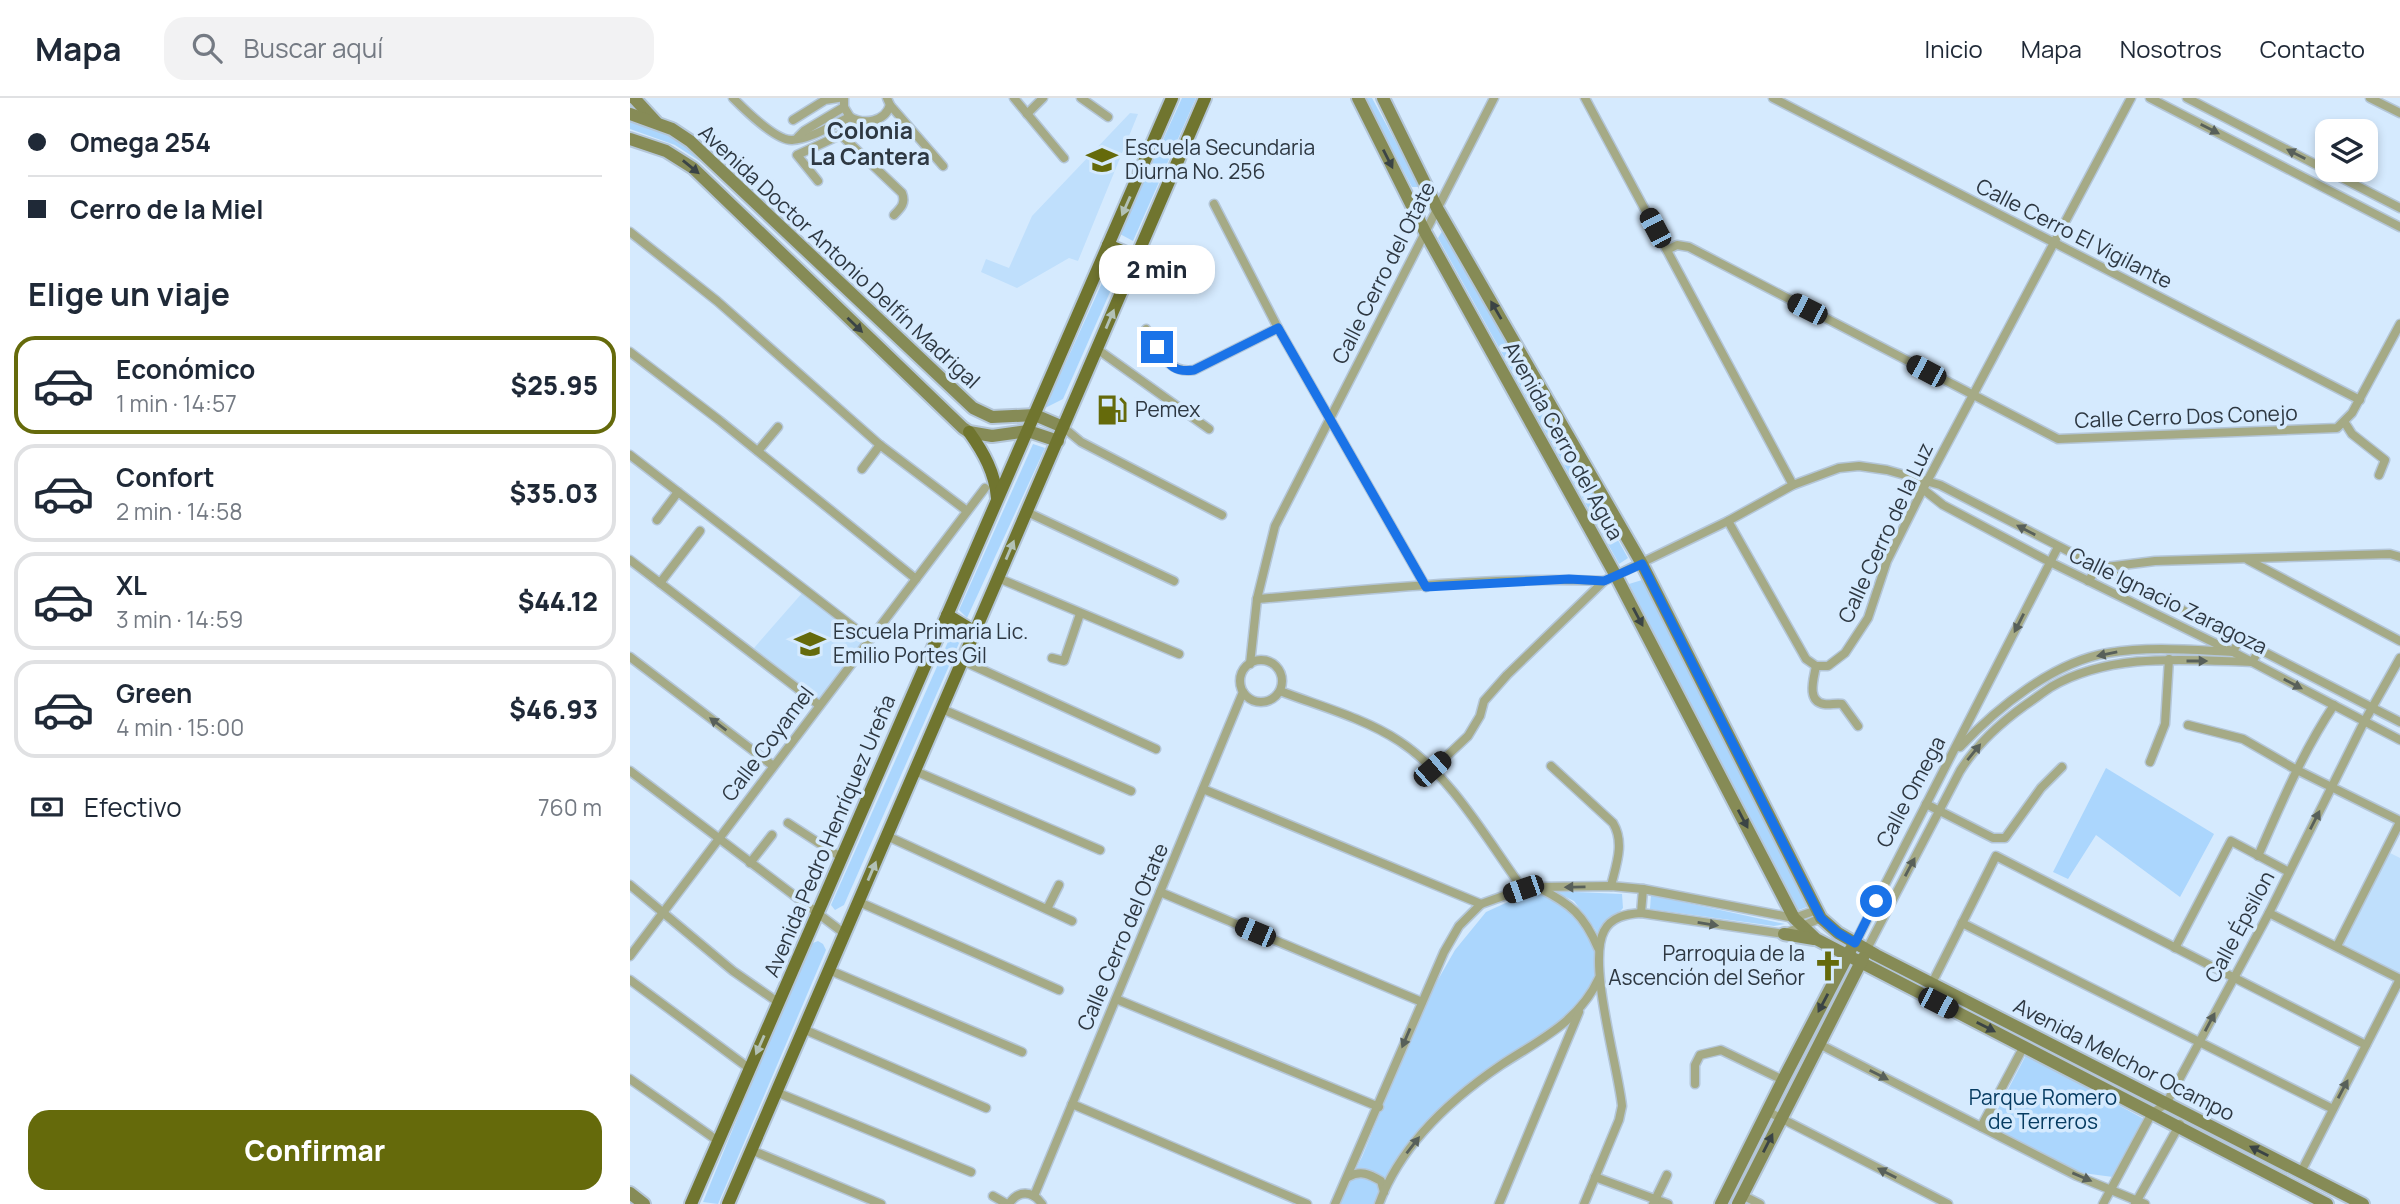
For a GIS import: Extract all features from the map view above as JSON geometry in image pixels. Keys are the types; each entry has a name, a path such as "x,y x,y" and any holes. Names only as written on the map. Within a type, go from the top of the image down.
{"main road":[{"name":"Avenida Pedro Henríquez Ureña","path":"691,1204 1172,98"},
{"path":"728,1204 1205,98"},
{"path":"1108,245 1136,257"},
{"path":"969,432 988,461 997,501"},
{"path":"947,615 975,632"}],"street":[{"path":"634,98 656,122"},
{"path":"733,98 763,126 789,139 806,137 855,122 899,116"},
{"path":"1014,98 1064,158"},
{"path":"1027,114 1043,98"},
{"path":"1081,98 1108,117"},
{"name":"Avenida Cerro del Agua","path":"1358,98 1425,232 1616,576 1798,922 1816,939 1860,962"},
{"name":"Avenida Cerro del Agua","path":"1383,98 1437,208 1642,564 1819,914 1838,933 1867,949"},
{"name":"Calle Cerro del Otate","path":"1250,664 1257,599 1275,526 1494,98"},
{"path":"1586,98 1793,485"},
{"name":"Calle Cerro El Vigilante","path":"1773,98 2360,400"},
{"name":"Calle Cerro de la Luz","path":"1816,666 1828,666 1845,653 1868,618 1887,561 1925,484 2131,98"},
{"path":"2150,98 2400,227"},
{"path":"2187,98 2400,208"},
{"path":"2370,98 2400,113"},
{"path":"799,137 836,100"},
{"path":"793,120 836,100"},
{"path":"836,100 855,122"},
{"path":"884,116 889,101"},
{"path":"889,101 943,166"},
{"name":"Avenida Doctor Antonio Delfín Madrigal","path":"630,114 656,122 690,141 973,408 992,417 1035,415 1063,427"},
{"path":"788,160 841,135 855,122"},
{"path":"841,135 902,193 903,205 894,215"},
{"name":"Avenida Doctor Antonio Delfín Madrigal","path":"630,139 666,151 693,168 969,432"},
{"path":"797,155 818,181"},
{"path":"1214,204 1278,328 1426,587"},
{"path":"630,232 717,301 880,445 967,511"},
{"name":"Calle Cerro Dos Conejo","path":"1667,250 1678,245 1689,247 2058,439 2325,430 2345,423"},
{"path":"2379,475 2385,460 2352,434 2345,423 2400,324"},
{"path":"1146,328 1169,365 1181,372 1194,370 1278,328"},
{"path":"1097,349 1209,429"},
{"path":"630,352 916,579"},
{"path":"758,451 778,427"},
{"path":"1063,427 1081,442 1222,515"},
{"path":"969,432 992,436 1028,431 1058,441 1081,442"},
{"path":"862,469 880,445"},
{"path":"630,455 869,639"},
{"path":"1432,769 1468,736 1480,716 1484,701 1507,675 1604,581 1728,521 1793,485 1839,468 1859,466 1887,470 1925,484"},
{"name":"Calle Ignacio Zaragoza","path":"1925,484 1949,489 2400,722"},
{"name":"Calle Ignacio Zaragoza","path":"1925,484 1943,505 2400,740"},
{"name":"Calle Coyamel","path":"630,956 719,840 772,765 985,488"},
{"path":"657,520 678,492"},
{"path":"1027,512 1174,581"},
{"path":"1728,521 1806,659 1816,666 1812,690 1815,699 1822,704 1842,704 1858,726"},
{"path":"660,583 700,531"},
{"name":"Calle Omega","path":"1721,1204 2058,547"},
{"path":"2088,581 2098,568 2155,561 2390,554 2400,557"},
{"path":"2245,559 2400,641"},
{"path":"630,560 818,705"},
{"path":"998,578 1179,654"},
{"path":"1257,599 1569,579 1604,581"},
{"path":"1052,657 1064,661 1080,614"},
{"path":"1954,753 1991,716 2043,678 2106,653 2139,649 2233,652 2240,638"},
{"path":"2150,762 2165,724 2170,649"},
{"path":"2252,662 2260,649"},
{"path":"630,657 772,765"},
{"name":"Calle Épsilon","path":"2102,1204 2152,1113 2166,1104 2269,913 2364,722 2400,658"},
{"path":"1261,660 1276,666 1281,675 1280,691 1273,699 1262,702 1251,700 1243,692 1241,677 1250,664 1261,660"},
{"path":"963,661 1156,749"},
{"name":"Calle Omega","path":"1740,1200 1960,771 2000,723 2051,687 2108,666 2139,662 2252,662"},
{"path":"1280,691 1376,728 1401,742 1432,769 1458,800 1523,889"},
{"name":"Calle Cerro del Otate","path":"1034,1196 1243,692"},
{"path":"2258,856 2295,769 2334,705"},
{"path":"942,709 1131,791"},
{"path":"2188,725 2243,739 2295,769 2400,821 2337,946"},
{"path":"1551,766 1613,823 1617,830 1620,842 1611,887"},
{"path":"1926,804 1999,839 2008,835 2025,808 2062,767"},
{"path":"630,771 845,934"},
{"path":"915,771 1100,850"},
{"path":"1203,789 1481,904"},
{"path":"788,823 842,858"},
{"path":"750,863 772,835"},
{"path":"887,836 1072,921"},
{"path":"2175,948 2231,841 2289,872"},
{"path":"1932,983 1996,856 2366,1045"},
{"path":"630,885 733,971 779,1003"},
{"path":"1047,909 1059,885"},
{"path":"1335,1204 1358,1156 1422,1002 1458,926 1481,904 1523,889 1537,887 1611,887 1643,889 1798,922"},
{"path":"1537,887 1566,902 1591,931 1598,948"},
{"path":"1640,913 1643,889"},
{"path":"1160,892 1422,1002"},
{"path":"859,902 1059,990"},
{"path":"1584,1204 1619,1120 1622,1106 1599,978 1598,948 1604,930 1615,919 1640,913 1816,939"},
{"path":"2269,913 2400,979 2301,1172"},
{"path":"1784,934 1798,922 1819,914"},
{"path":"1962,923 2333,1109"},
{"name":"Avenida Melchor Ocampo","path":"1867,949 2363,1204"},
{"name":"Avenida Melchor Ocampo","path":"1860,962 2327,1204"},
{"path":"829,971 1022,1052"},
{"path":"1379,1204 1408,1152 1430,1125 1456,1100 1500,1066 1558,1029 1580,1009 1599,978"},
{"path":"630,980 750,1069"},
{"path":"1116,999 1379,1107"},
{"path":"1499,1204 1580,1009"},
{"path":"803,1029 986,1108"},
{"path":"1819,1044 2077,1176 2110,1188 2139,1203 2186,1114"},
{"path":"1981,1127 2024,1046"},
{"path":"1695,1084 1695,1065 1700,1055 1721,1050 1783,1080"},
{"path":"630,1079 718,1142"},
{"path":"776,1092 971,1172"},
{"path":"1072,1104 1307,1204"},
{"path":"1767,1111 1948,1204"},
{"path":"751,1150 881,1204"},
{"path":"1358,1156 1363,1169 1381,1177 1392,1178"},
{"path":"1348,1177 1357,1172 1365,1173 1381,1181 1384,1192"},
{"path":"1655,1201 1667,1175"},
{"path":"1594,1177 1668,1204"},
{"path":"630,1193 644,1204"},
{"path":"993,1196 1008,1204 1019,1194 1034,1196 1042,1204"},
{"path":"1740,1200 1760,1204"}],"shaded area":[{"name":"Escuela Secundaria Diurna No. 256","path":"1130,113 1138,114 1078,261 1069,258 1017,288 981,272 986,259 1009,268 1032,216"},
{"name":"Escuela Primaria Lic. Emilio Portes Gil","path":"803,592 864,640 820,700 754,648"},
{"path":"2386,851 2400,858 2400,979 2337,946"}],"green space":[{"path":"1182,98 1196,98 1133,241 1120,234"},
{"path":"1364,98 1372,98 1420,187 1412,187"},
{"path":"630,118 669,134 701,162 675,145 630,129"},
{"path":"1444,228 1628,558 1619,564 1438,238"},
{"path":"1112,261 1121,267 1063,399 1045,408"},
{"path":"1033,444 1045,448 967,618 959,610"},
{"path":"1642,580 1807,907 1796,911 1629,584"},
{"path":"955,626 963,634 844,905 835,910 831,905"},
{"path":"2106,768 2214,834 2180,897 2096,835 2068,879 2053,872"},
{"path":"1553,891 1622,894 1623,908 1598,937 1574,901"},
{"path":"1530,892 1557,900 1576,915 1583,925 1596,961 1590,991 1577,1008 1428,1124 1378,1204 1337,1204 1362,1157 1424,1004 1455,950 1486,912"},
{"path":"1651,895 1785,924 1774,926 1650,909"},
{"path":"818,941 826,950 718,1204 703,1202 808,945"},
{"path":"1872,956 2155,1102 2149,1106 1867,961"},
{"name":"Parque Romero de Terreros","path":"2026,1055 2144,1119 2113,1177 2075,1172 1988,1128"}],"place":[{"name":"Escuela Secundaria Diurna No. 256","path":"1102,160"},
{"name":"Pemex","path":"1112,410"},
{"name":"Escuela Primaria Lic. Emilio Portes Gil","path":"810,644"},
{"name":"Parroquia de la Ascención del Señor","path":"1828,966"}],"district":[{"name":"Colonia La Cantera","path":"870,144"}],"route":[{"path":"1157,347 1169,365 1181,372 1194,370 1278,328 1426,587 1569,579 1604,581 1642,564 1821,918 1855,943 1876,901"}]}
